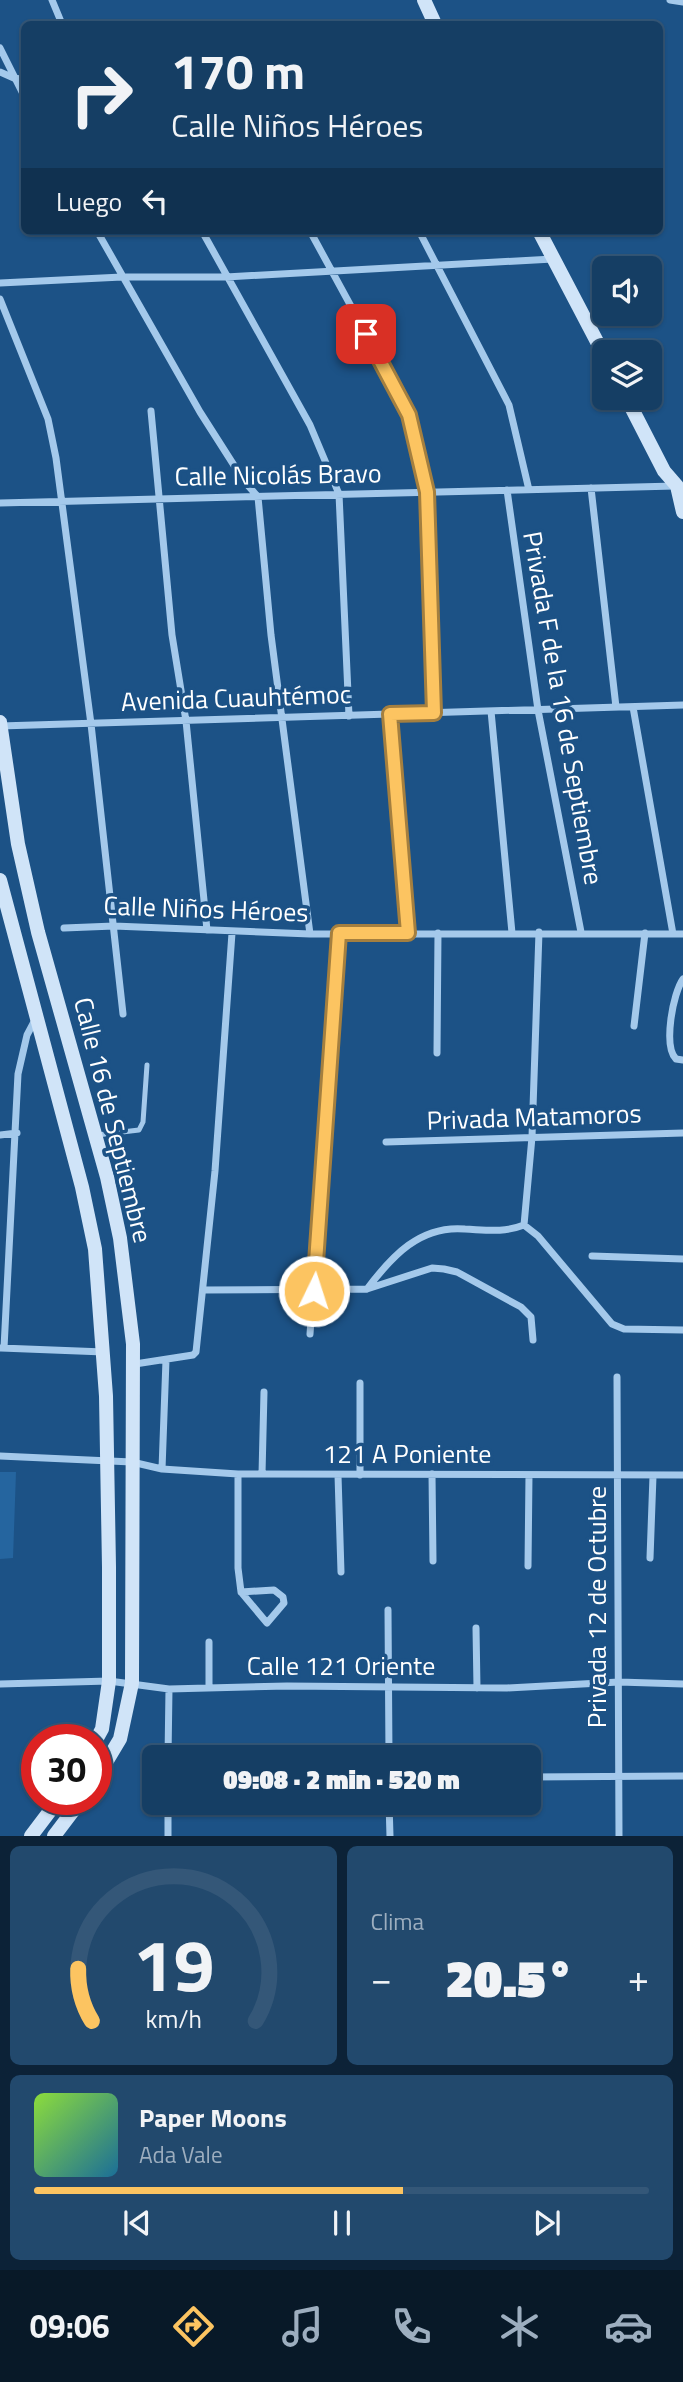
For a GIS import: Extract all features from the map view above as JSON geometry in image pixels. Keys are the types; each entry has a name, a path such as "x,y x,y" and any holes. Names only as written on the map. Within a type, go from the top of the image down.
{"main road":[{"path":"424,0 434,21"},
{"path":"541,235 596,340"},
{"path":"633,410 664,471 680,486 683,512"},
{"name":"Calle 16 de Septiembre","path":"0,725 18,844 38,932 120,1238 135,1364 132,1683 120,1739 112,1752"},
{"name":"Calle 16 de Septiembre","path":"0,880 5,923 82,1187 95,1249 104,1352 106,1462 109,1681 103,1724"},
{"path":"30,1836 46,1815"},
{"path":"54,1836 70,1815"}],"street":[{"path":"52,0 61,21"},
{"path":"670,0 683,2"},
{"path":"0,48 21,90"},
{"path":"0,72 21,78"},
{"path":"99,235 200,412 244,481 258,497 271,635 310,933"},
{"path":"204,235 310,425 339,494 349,716"},
{"path":"312,235 409,415 427,492 434,713"},
{"path":"421,235 509,405 529,490"},
{"path":"0,282 122,277 226,277 554,258"},
{"path":"0,299 48,419 62,502 91,724 123,1014"},
{"path":"150,411 172,635 186,720 207,930"},
{"name":"Calle Nicolás Bravo","path":"0,503 680,486"},
{"path":"591,488 616,707"},
{"name":"Privada F de la 16 de Septiembre","path":"507,490 538,710 581,932"},
{"name":"Avenida Cuauhtémoc","path":"0,725 683,705"},
{"path":"633,706 673,934"},
{"path":"491,711 512,933"},
{"path":"390,714 408,933"},
{"name":"Calle Niños Héroes","path":"64,928 114,926 232,933 683,934"},
{"path":"524,1225 532,1137 539,932"},
{"path":"135,1364 193,1355 196,1352 204,1290 232,933"},
{"path":"310,1334 339,933"},
{"path":"436,1053 438,933"},
{"path":"634,1026 645,933"},
{"path":"683,979 675,998 670,1051 676,1059 683,1060"},
{"path":"35,1019 27,1035 18,1074 17,1133 2,1348 104,1352"},
{"path":"0,1135 17,1133"},
{"name":"Privada Matamoros","path":"386,1142 683,1133"},
{"path":"367,1289 406,1245 425,1234 443,1228 505,1232 524,1225"},
{"path":"524,1225 537,1236 612,1324 624,1329 683,1330"},
{"path":"592,1256 683,1259"},
{"path":"204,1290 367,1289 432,1268 457,1272 521,1307 531,1317 533,1340"},
{"path":"162,1469 166,1360"},
{"name":"Privada 12 de Octubre","path":"617,1377 619,1836"},
{"path":"360,1383 360,1475"},
{"path":"262,1474 264,1392"},
{"name":"121 A Poniente","path":"0,1456 132,1462 162,1469 238,1474 617,1477 683,1475"},
{"path":"238,1474 237,1548 242,1592 267,1623 284,1603 283,1597 274,1590 242,1592"},
{"path":"432,1474 433,1561"},
{"path":"338,1475 341,1572"},
{"path":"528,1566 529,1475"},
{"path":"650,1558 653,1476"},
{"path":"387,1610 388,1745"},
{"path":"475,1628 477,1688"},
{"path":"209,1642 209,1687"},
{"name":"Calle 121 Oriente","path":"0,1684 109,1681 169,1689 477,1688 619,1682 683,1684"},
{"path":"168,1745 169,1689"},
{"path":"541,1777 683,1776"},
{"path":"168,1815 168,1836"},
{"path":"389,1815 390,1836"}],"lane":[{"path":"94,1135 139,1130 143,1122 147,1065"}],"shaded area":[{"path":"0,1472 16,1472 13,1558 0,1559"}],"route":[{"path":"314,1291 333,1055 339,933 408,933 390,714 434,713 427,492 416,435 409,415 366,334"}]}
